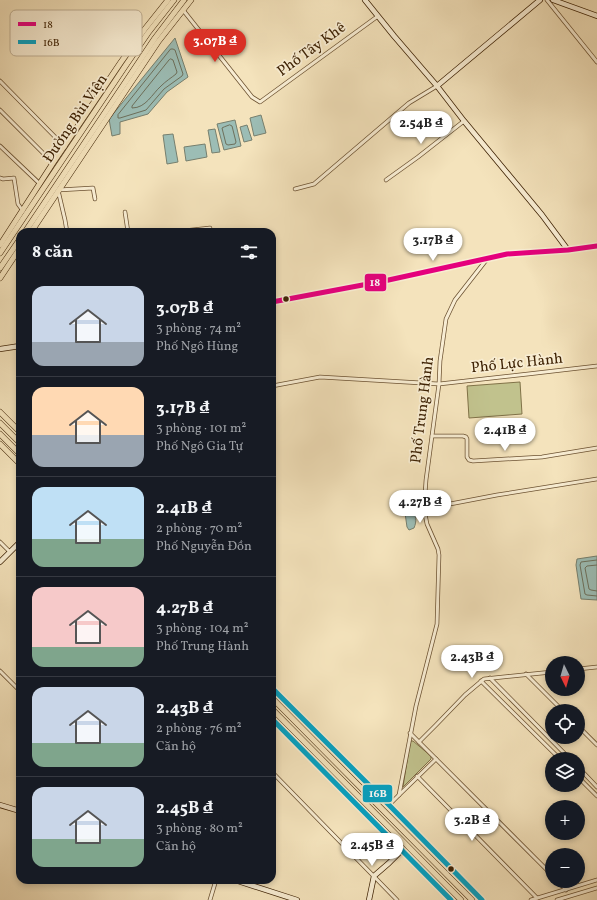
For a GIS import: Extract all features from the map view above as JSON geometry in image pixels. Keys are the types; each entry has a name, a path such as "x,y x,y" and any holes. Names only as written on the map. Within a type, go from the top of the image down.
{"main road":[{"name":"Đường Bùi Viện","path":"142,33 168,0"},
{"name":"Đường Bùi Viện","path":"142,42 174,0"},
{"name":"Đường Bùi Viện","path":"28,228 155,38 184,0"},
{"name":"Đường Bùi Viện","path":"34,228 154,48 191,0"},
{"name":"Đường Bùi Viện","path":"0,245 53,163 126,56"},
{"name":"Đường Bùi Viện","path":"17,228 132,56"},
{"name":"Đường Bùi Viện","path":"0,254 16,230"},
{"path":"0,268 16,245"},
{"path":"0,278 16,254"},
{"path":"0,412 16,428"},
{"path":"0,423 16,439"},
{"path":"0,434 16,450"},
{"path":"0,444 16,460"},
{"path":"276,692 482,900"},
{"path":"276,702 472,900"},
{"path":"276,713 461,900"},
{"path":"276,723 451,900"},
{"path":"352,779 357,774"},
{"path":"341,789 346,784"}],"street":[{"path":"365,0 542,214 568,250"},
{"path":"295,189 314,184 409,103 437,86 540,0"},
{"path":"547,0 597,62"},
{"path":"553,0 597,16"},
{"name":"Phố Tây Khê","path":"183,9 252,97 260,102 378,16"},
{"path":"0,81 65,147"},
{"path":"0,110 53,163"},
{"path":"386,180 464,121"},
{"path":"0,146 40,184"},
{"path":"0,178 14,178 18,204 23,211"},
{"path":"67,228 58,190 94,188 95,199"},
{"path":"125,212 127,228"},
{"path":"276,301 384,281 507,254 568,250 597,246"},
{"name":"Phố Trung Hành","path":"399,795 416,706 437,624 439,555 438,549 427,524 424,509 426,480 446,320 456,300 487,259"},
{"path":"0,349 16,347"},
{"name":"Phố Lực Hành","path":"276,385 320,377 439,384 597,366"},
{"path":"432,436 466,437 467,457 469,460 473,461 542,457 597,448"},
{"path":"424,509 497,495 597,479"},
{"path":"0,542 10,552"},
{"path":"0,562 16,546"},
{"path":"585,668 597,667"},
{"path":"0,671 16,687"},
{"path":"419,742 465,695 484,679 545,673"},
{"path":"526,674 556,704"},
{"path":"490,678 563,752"},
{"path":"481,681 553,752"},
{"path":"410,733 545,868"},
{"path":"585,733 597,745"},
{"path":"389,805 436,759"},
{"path":"585,775 597,787"},
{"path":"276,776 397,900"},
{"path":"418,776 537,898"},
{"path":"585,784 597,796"},
{"path":"0,805 16,810"},
{"path":"369,900 374,876 402,850"},
{"path":"531,900 597,880"},
{"path":"210,900 215,884"},
{"path":"248,884 298,900"},
{"path":"557,900 597,888"}],"green space":[{"path":"520,382 522,414 469,418 467,386"},
{"path":"411,741 431,756 431,759 403,787 410,742"}],"water":[{"path":"175,38 188,77 167,92 148,114 120,122 120,134 112,136 109,119"},
{"path":"261,115 266,133 254,136 250,118"},
{"path":"235,120 241,146 224,150 217,124"},
{"path":"247,125 252,140 244,142 240,127"},
{"path":"215,129 220,152 212,153 208,130"},
{"path":"173,134 178,162 167,164 163,135"},
{"path":"205,144 207,157 186,161 184,147"},
{"path":"409,509 413,509 416,521 414,528 409,530 407,527 405,513"},
{"path":"597,556 597,600 581,599 576,565 577,559"}],"transit line":[{"name":"18","path":"276,301 384,281 507,254 568,250 597,246"},
{"name":"16B","path":"276,692 482,900"},
{"name":"16B","path":"276,723 451,900"}]}
